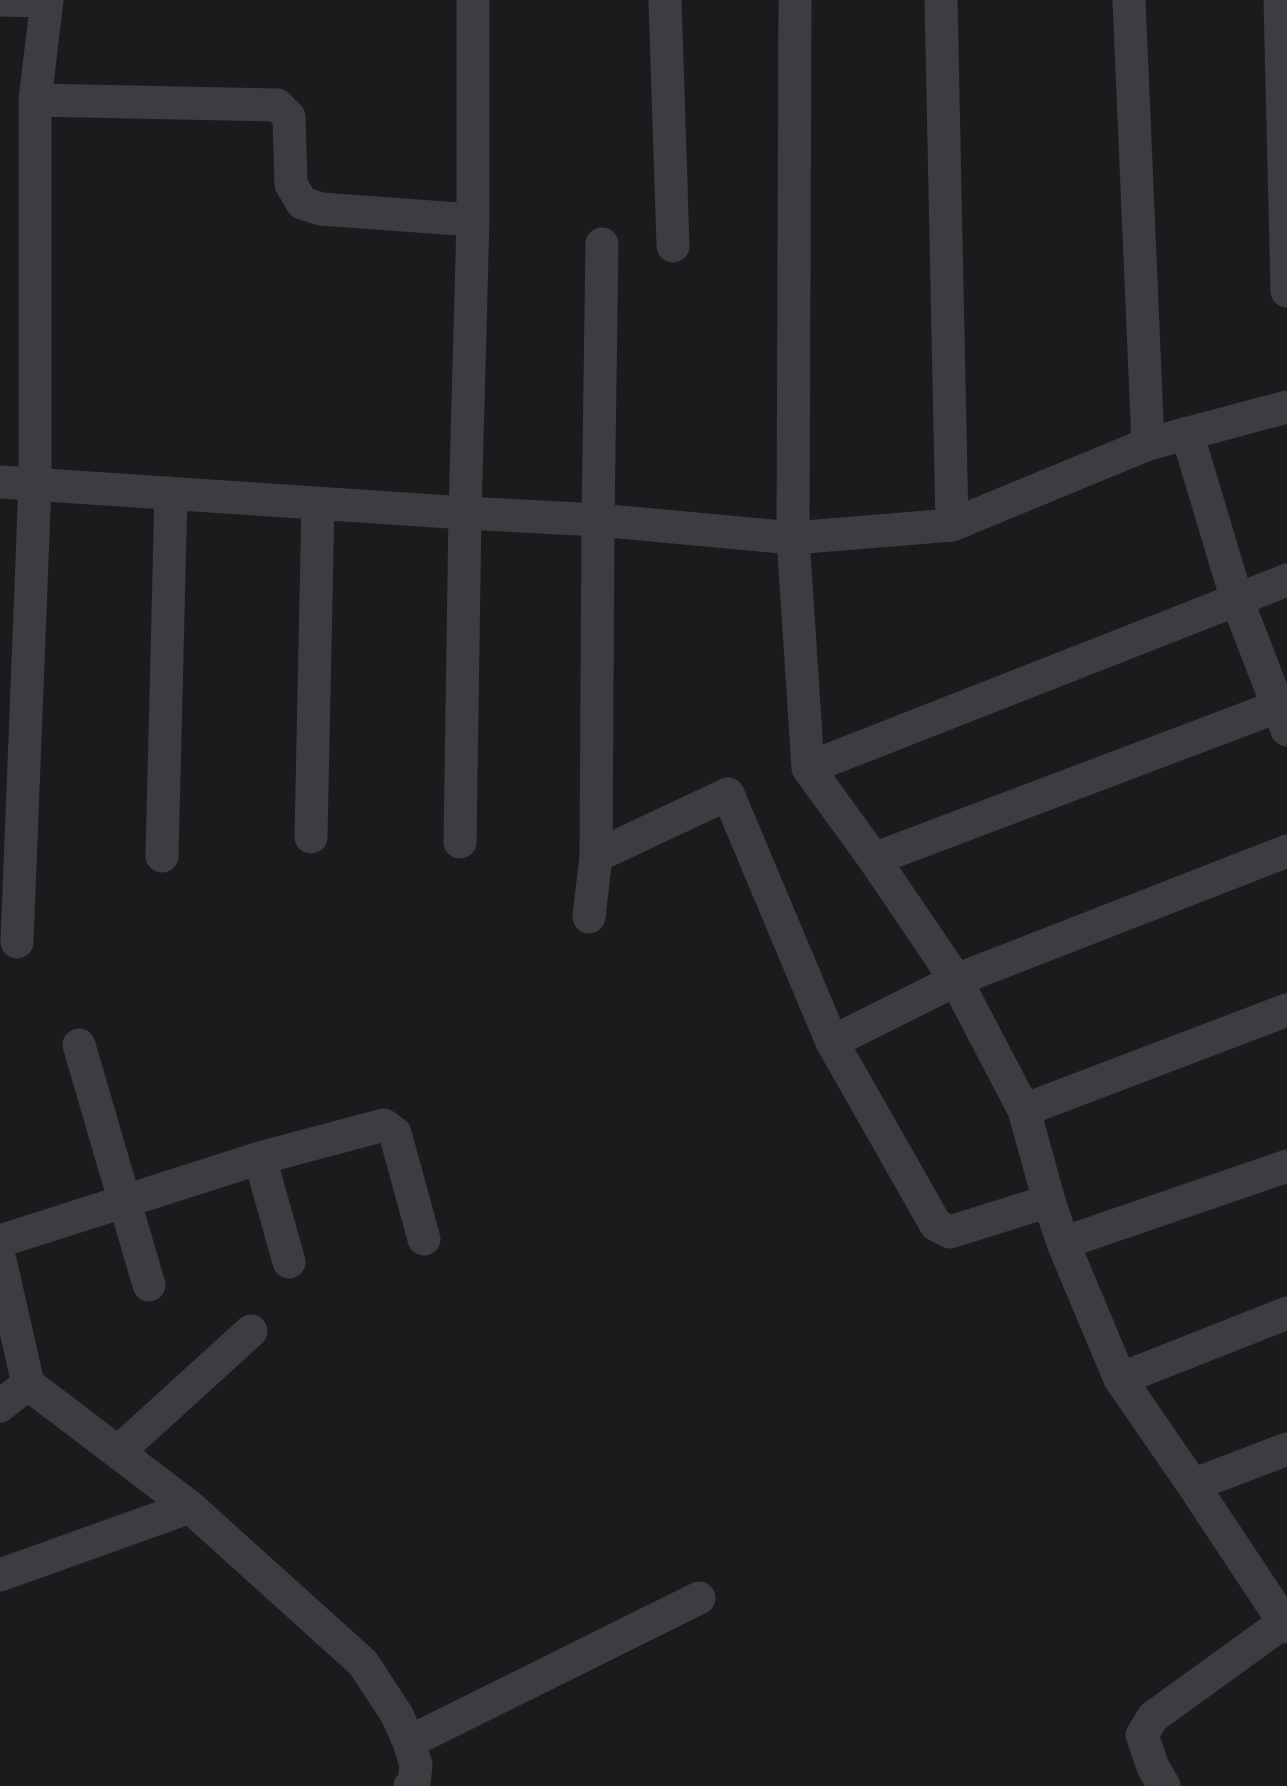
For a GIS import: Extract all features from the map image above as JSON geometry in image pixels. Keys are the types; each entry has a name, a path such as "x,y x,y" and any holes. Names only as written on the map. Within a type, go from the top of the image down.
{"street":[{"path":"0,0 47,1 36,100 35,484 17,942"},
{"path":"460,842 472,220 473,0"},
{"path":"665,0 674,246"},
{"path":"795,0 793,538 808,768 956,980 1024,1110 1048,1201 1063,1243 1120,1379 1286,1623 1153,1717 1142,1735 1153,1767 1164,1786"},
{"path":"941,0 952,525"},
{"path":"1129,0 1148,444"},
{"path":"1280,0 1287,291"},
{"path":"36,100 277,105 289,117 291,184 302,203 321,209 472,220"},
{"path":"589,917 596,856 602,244"},
{"path":"0,482 598,520 793,538 952,525 1148,444 1287,407"},
{"path":"874,860 1284,713 1237,600 1187,434"},
{"path":"162,856 171,493"},
{"path":"311,837 318,503"},
{"path":"808,768 1287,580"},
{"path":"596,856 728,794 832,1042 936,1225 950,1232 1048,1201"},
{"path":"832,1042 956,980 1287,851"},
{"path":"1024,1110 1287,1011"},
{"path":"79,1045 149,1285"},
{"path":"0,1241 260,1158 384,1125 395,1133 424,1239"},
{"path":"260,1158 289,1262"},
{"path":"1063,1243 1287,1166"},
{"path":"0,1260 28,1384 190,1507 363,1663 397,1715 409,1742 416,1765 414,1784 410,1786"},
{"path":"1120,1379 1287,1313"},
{"path":"117,1452 251,1331"},
{"path":"0,1406 28,1384"},
{"path":"1193,1485 1287,1449"},
{"path":"0,1575 190,1507"},
{"path":"409,1742 699,1598"}]}
